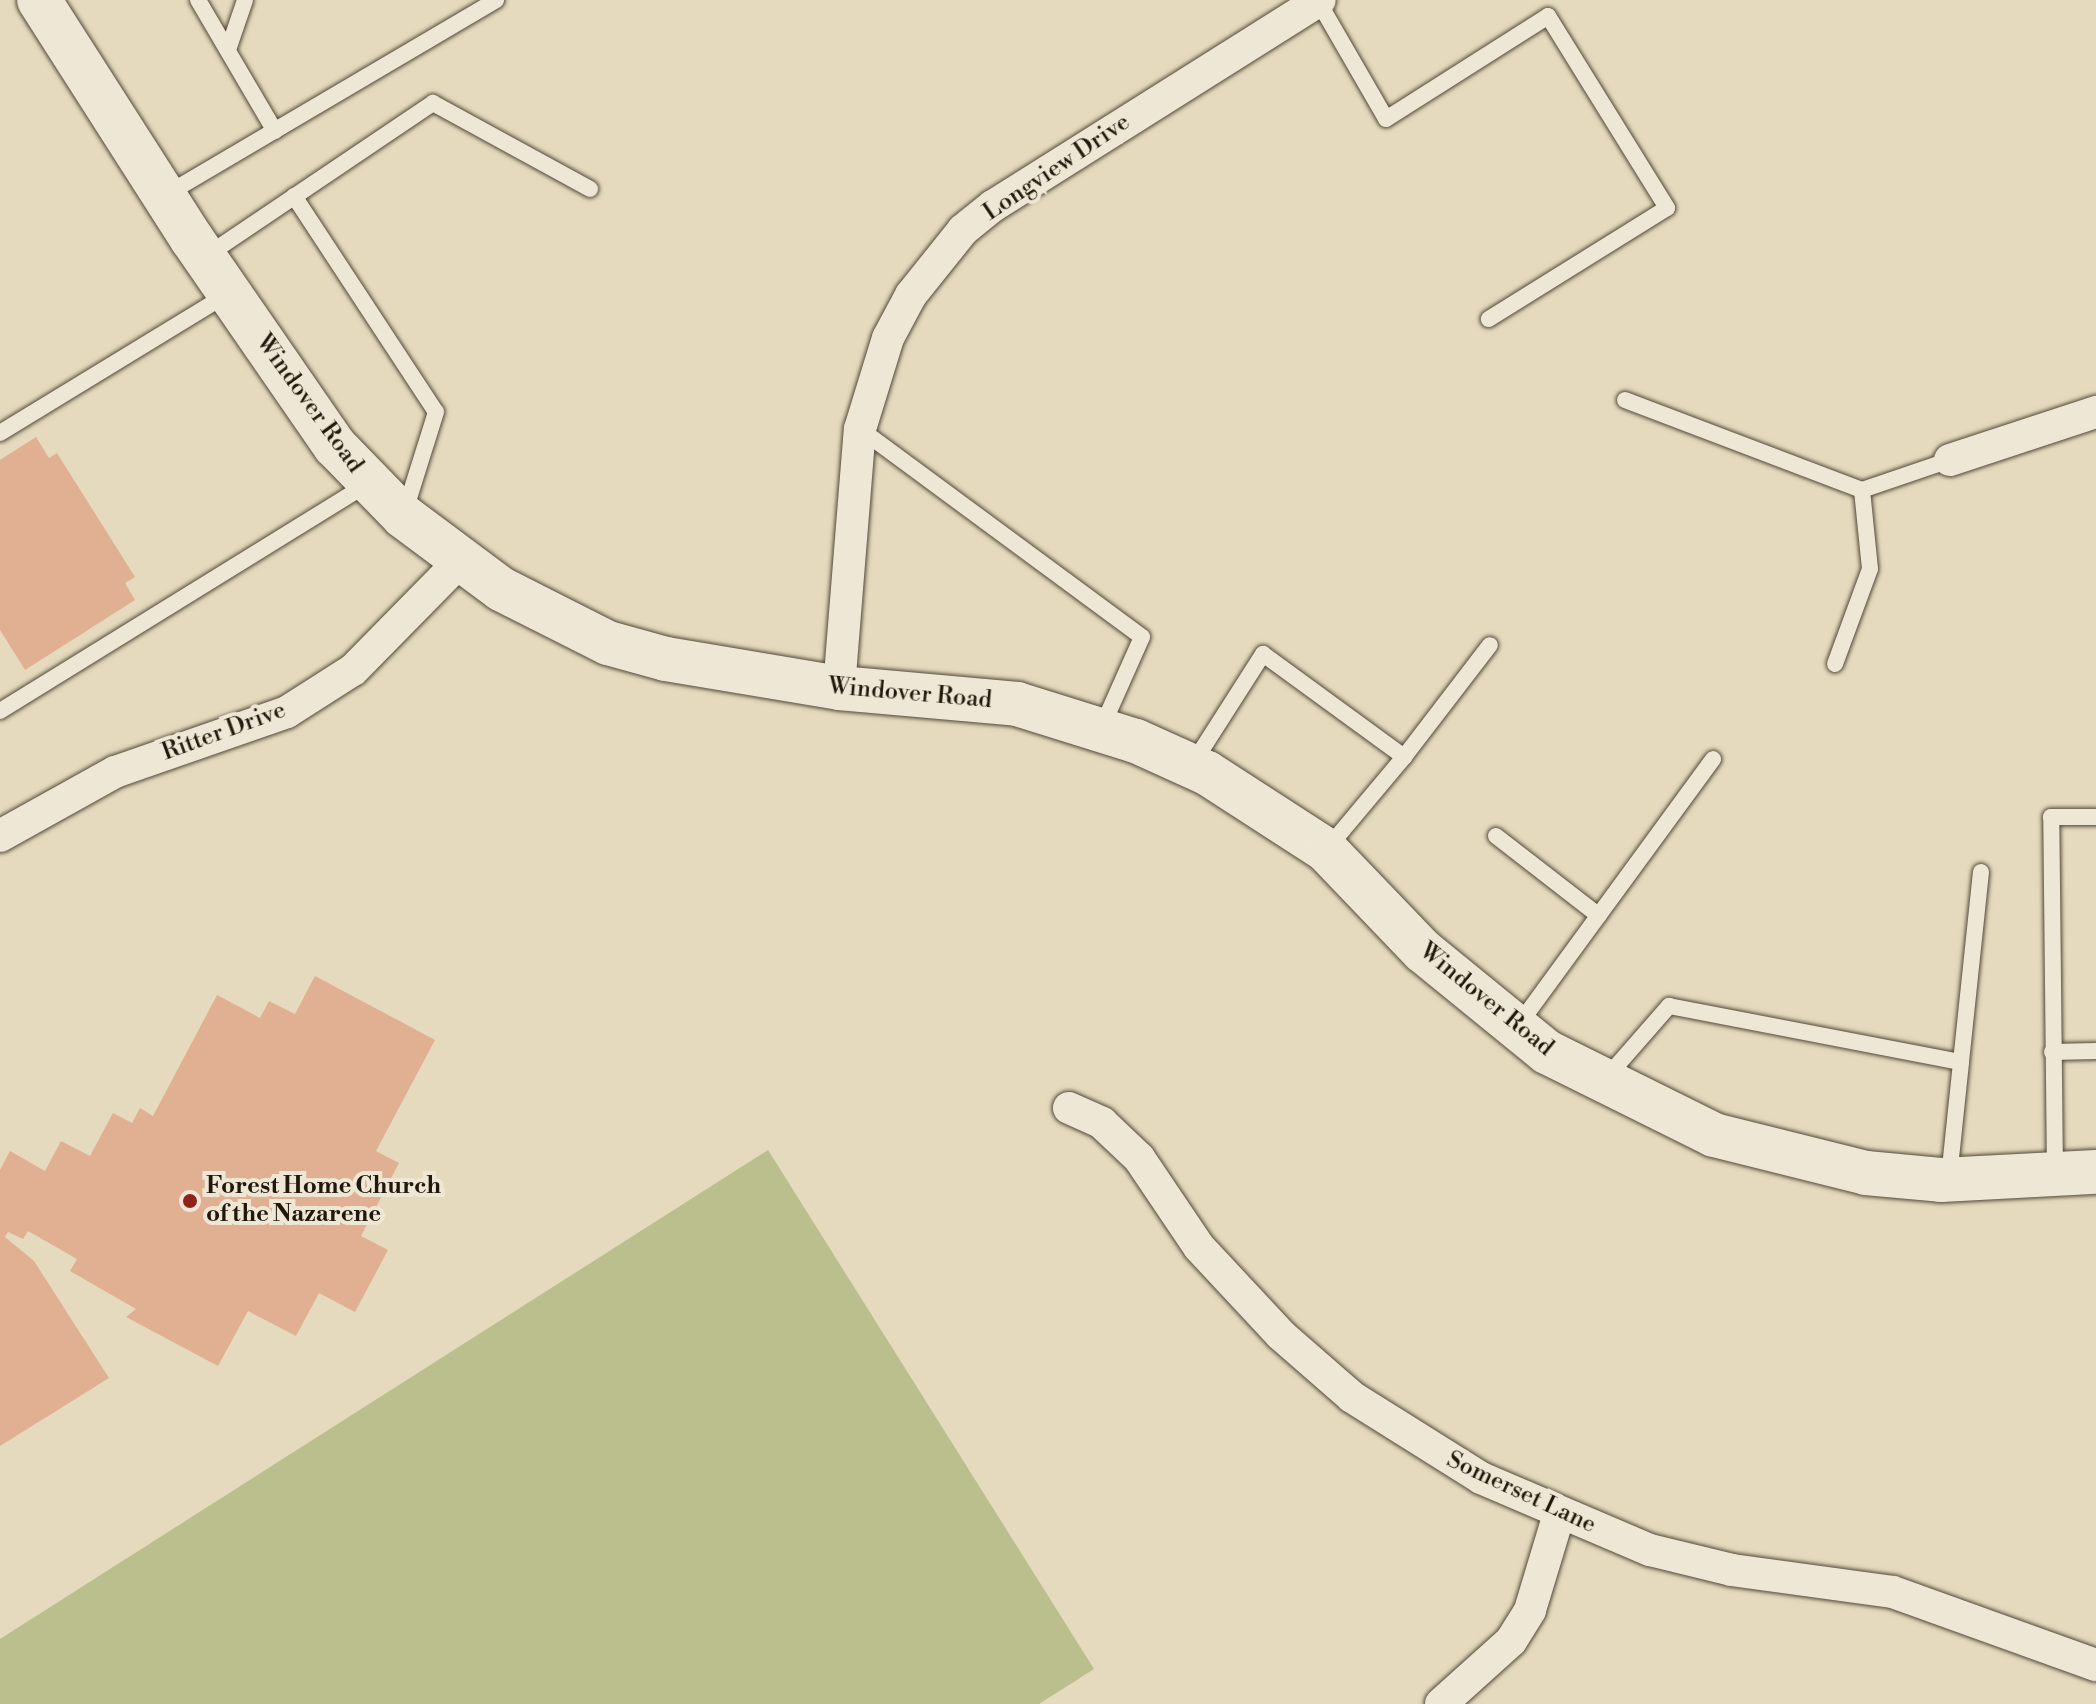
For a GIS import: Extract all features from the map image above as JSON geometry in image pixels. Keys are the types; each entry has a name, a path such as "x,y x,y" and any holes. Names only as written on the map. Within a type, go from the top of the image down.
{"street":[{"name":"Windover Road","path":"39,0 204,257 368,484 403,516 501,589 608,643 735,674 839,688 967,696 1101,730 1191,766 1326,850 1423,951 1516,1029 1602,1082 1729,1140 1866,1173 1949,1179 2076,1173"},
{"name":"Longview Drive","path":"839,688 860,429 888,338 911,295 963,230 1319,0"},
{"path":"1950,460 2096,412"},
{"name":"Ritter Drive","path":"0,836 115,772 287,712 353,670 460,561"},
{"name":"Somerset Lane","path":"1069,1108 1120,1139 1240,1293 1352,1397 1428,1449 1559,1514 1650,1550 1943,1606 2096,1665"},
{"path":"1441,1704 1511,1641 1524,1620 1559,1514"}],"lane":[{"path":"198,0 275,131"},
{"path":"228,50 245,0"},
{"path":"165,196 496,0"},
{"path":"1319,0 1386,119 1548,16 1667,208 1489,319"},
{"path":"204,257 433,103 590,189"},
{"path":"294,196 436,412 403,516"},
{"path":"0,433 229,293"},
{"path":"1625,400 1862,490 1950,460"},
{"path":"860,429 1142,637 1101,730"},
{"path":"0,711 368,484"},
{"path":"1835,664 1870,569 1862,490"},
{"path":"1326,850 1404,757 1490,645"},
{"path":"1191,766 1263,654 1404,757"},
{"path":"1516,1029 1713,759"},
{"path":"2076,1173 2052,1052 2051,817 2096,817"},
{"path":"1496,836 1599,916"},
{"path":"1949,1179 1981,872"},
{"path":"1602,1082 1669,1006 1961,1062"},
{"path":"2052,1052 2096,1051"}],"green space":[{"path":"768,1150 1094,1669 1039,1704 0,1704 0,1639"}],"building":[{"path":"36,437 49,458 57,453 135,577 125,583 135,600 25,670 0,630 0,460"},
{"name":"Forest Home Church of the Nazarene","path":"315,976 435,1040 376,1151 399,1163 361,1236 388,1250 355,1312 319,1293 296,1336 248,1311 218,1366 126,1317 136,1309 70,1271 77,1259 28,1231 23,1239 8,1232 5,1237 34,1261 109,1378 0,1446 0,1170 10,1151 45,1171 61,1141 90,1156 113,1113 132,1123 140,1108 153,1116 217,995 260,1018 269,1001 295,1014"}],"place":[{"name":"Forest Home Church of the Nazarene","path":"190,1201"}]}
